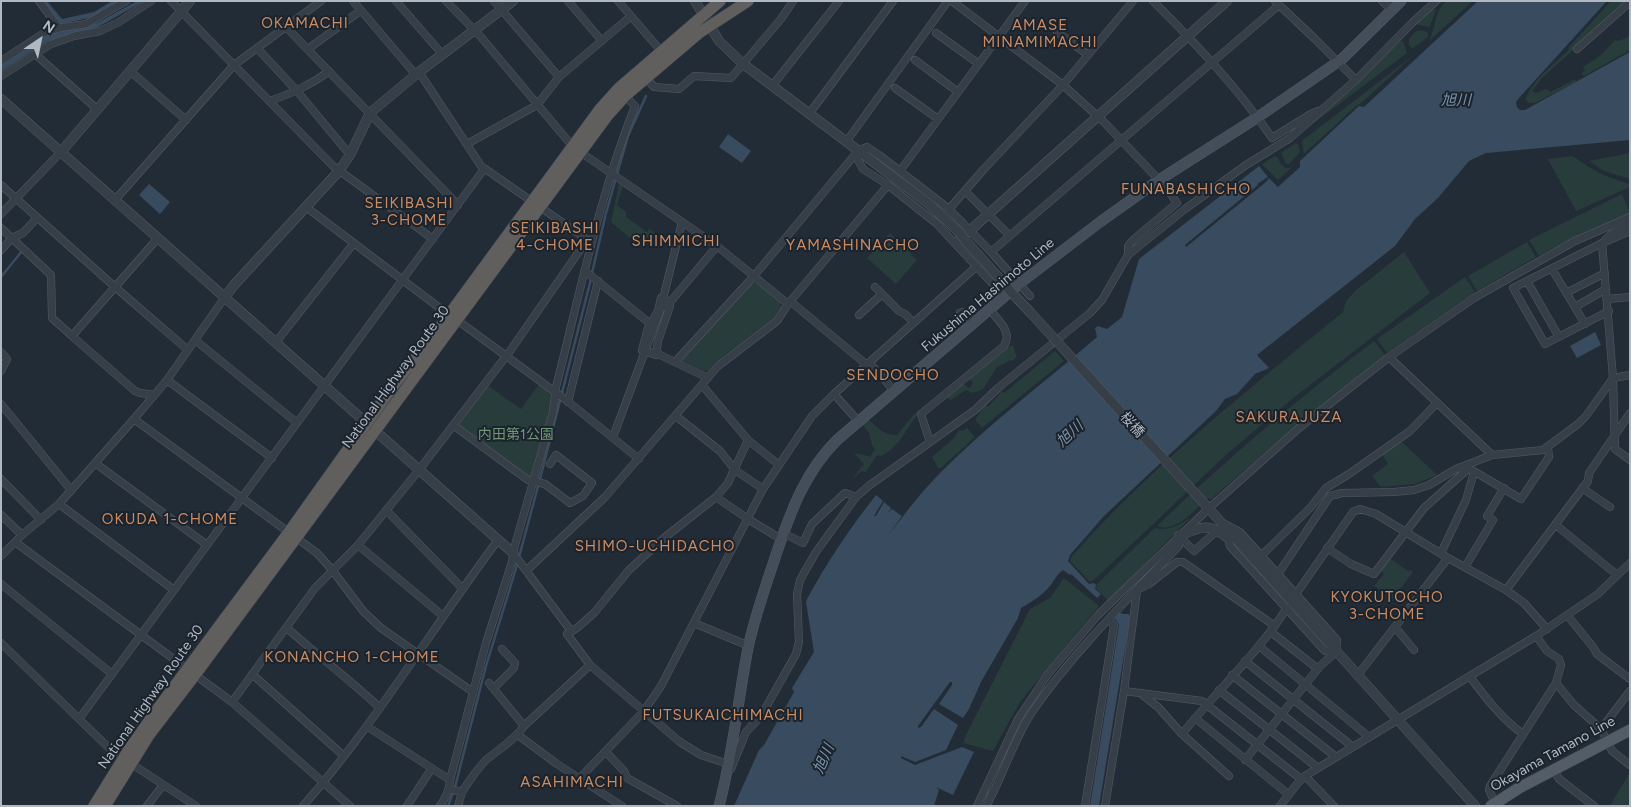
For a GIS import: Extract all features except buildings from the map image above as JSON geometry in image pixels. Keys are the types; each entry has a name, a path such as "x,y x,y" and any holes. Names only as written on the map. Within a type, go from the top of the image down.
{"highway":[{"name":"National Highway Route 30","path":"94,806 371,426 537,204 576,150 610,97 720,1"},
{"name":"National Highway Route 30","path":"576,150 625,96 710,26 748,1"},
{"name":"National Highway Route 30","path":"105,806 126,762"}],"main road":[{"name":"Fukushima Hashimoto Line","path":"719,806 726,780 749,646 765,587 796,499 815,466 831,446 1019,284 1160,180 1258,117 1338,62 1401,1"},
{"name":"Okayama Tamano Line","path":"1493,804 1630,730"}],"street":[{"path":"39,1 60,28"},
{"path":"1,60 44,34 60,28 86,24 126,1"},
{"path":"1,76 58,41 100,31 122,20 151,1"},
{"path":"171,1 339,171 432,239"},
{"path":"1,214 61,152 190,1"},
{"path":"353,1 418,74 484,169 590,241"},
{"path":"396,1 442,54"},
{"path":"446,1 475,30 576,150 717,246 869,364 895,392"},
{"path":"494,1 559,77"},
{"path":"1,556 22,535 59,504 167,380 234,285 339,171 350,155 370,113 442,54 513,1"},
{"path":"568,1 602,41"},
{"path":"618,1 661,51"},
{"name":"桜橋","path":"695,1 719,41 742,63 929,204 1000,279 1008,295 1030,312 1205,505 1219,526 1475,806"},
{"path":"703,15 708,1"},
{"path":"646,78 654,87 679,89 694,76 731,78 781,19 793,1"},
{"path":"772,86 839,1"},
{"path":"809,114 893,1"},
{"path":"846,142 950,1 1062,84 1098,117 1160,180 1177,203 1133,240 1128,246 1128,255"},
{"path":"949,210 1088,55 1133,1"},
{"path":"1153,1 1212,62 1258,117 1272,138 1311,114 1322,110"},
{"path":"960,238 1227,1"},
{"path":"1382,1 1391,10"},
{"path":"726,780 746,732 760,716 796,654 799,642 797,594 800,580 816,552 856,497 976,410 998,388 1102,300 1128,255 1184,209 1246,164 1290,138 1356,80 1436,1"},
{"path":"115,200 234,65 317,2"},
{"path":"900,171 1022,2"},
{"path":"1577,49 1630,2"},
{"path":"991,252 1212,62 1277,3 1356,80"},
{"path":"308,49 360,11"},
{"path":"467,144 537,105 559,77 631,16"},
{"path":"286,27 458,205"},
{"path":"1056,32 1088,55"},
{"path":"936,33 979,64"},
{"path":"257,48 297,91 350,155"},
{"path":"35,54 97,109"},
{"path":"915,60 958,92"},
{"path":"130,70 186,120"},
{"path":"270,101 315,82 329,71"},
{"path":"896,88 938,119"},
{"path":"450,780 557,394 587,272 590,241 601,206 615,176 621,141 635,106 625,96"},
{"path":"2,100 514,554 570,631"},
{"path":"676,361 754,276 858,151 867,147 949,210 991,252 1030,296"},
{"path":"858,151 858,160 864,169 888,185 936,223 960,238 977,266 1008,295"},
{"path":"79,719 484,169"},
{"path":"1,185 188,350"},
{"path":"527,570 606,498 718,366 777,321 789,303 888,185"},
{"path":"966,191 1010,236"},
{"path":"306,207 402,281 567,401 639,459"},
{"path":"977,806 998,758 1026,704 1066,651 1098,615 1179,536 1205,505 1389,357 1474,298 1575,241 1630,217"},
{"path":"1,250 12,238 23,233 37,218"},
{"path":"666,302 682,222"},
{"path":"1602,243 1614,232 1630,224"},
{"path":"1,228 51,275 52,318 136,391 154,395"},
{"path":"1608,311 1545,344 1513,288 1602,243 1630,232"},
{"path":"72,336 158,238"},
{"path":"232,702 315,588 358,545 419,470 506,356 590,241"},
{"path":"1602,243 1613,378 1615,449 1630,460"},
{"path":"276,342 354,244"},
{"path":"653,325 666,302 717,246"},
{"path":"579,779 644,711 661,686 763,490 778,464 812,416 977,266"},
{"path":"1552,269 1585,324"},
{"path":"587,272 653,325"},
{"path":"1566,293 1605,274"},
{"path":"567,401 597,280"},
{"path":"1527,281 1559,337"},
{"path":"875,287 914,323"},
{"path":"1575,308 1606,289"},
{"path":"859,315 882,294"},
{"path":"1607,299 1630,297"},
{"path":"613,437 646,349 661,298 670,306 658,341 657,353"},
{"path":"930,442 921,414 1004,346 1006,342 1006,329 990,310"},
{"path":"960,313 964,312 974,323"},
{"path":"195,340 297,423"},
{"path":"646,349 676,361 708,378"},
{"path":"1,352 7,359 1,371"},
{"path":"1389,357 1492,455"},
{"path":"1327,548 1351,564 1374,574 1424,508 1469,468 1492,455 1548,448 1586,416 1613,378 1630,376"},
{"path":"167,380 272,458"},
{"path":"702,385 748,440 778,464"},
{"path":"834,394 859,422"},
{"path":"1262,555 1311,507 1326,488 1410,431 1437,403"},
{"path":"1,404 71,490"},
{"path":"1506,590 1588,481 1588,473 1630,413"},
{"path":"676,416 720,451 735,470 763,490"},
{"path":"134,419 317,553 363,611 386,632 473,692"},
{"path":"453,425 528,480 542,484 570,503 582,496 592,483 556,455 550,464"},
{"path":"728,764 701,755 680,742 590,665 567,634 594,613 629,570 664,538 716,497 728,483 748,440"},
{"path":"1278,574 1330,496 1342,493 1414,490 1429,485 1456,469 1469,468 1521,499 1549,457 1548,448"},
{"path":"95,463 208,545"},
{"path":"1357,676 1395,627 1445,556 1466,500 1469,468"},
{"path":"1,479 41,520"},
{"path":"1465,567 1493,520 1487,516 1504,488"},
{"path":"1582,488 1610,507"},
{"path":"716,497 748,519 782,536 803,543 812,524 840,497 845,493 856,497"},
{"path":"59,504 174,590"},
{"path":"1296,594 1353,512 1360,509 1376,514 1506,590 1524,603 1547,628"},
{"path":"386,510 462,588"},
{"path":"1,515 22,535"},
{"path":"1556,525 1617,575"},
{"path":"1179,536 1202,528 1219,526 1240,532 1337,640 1336,652 1318,669 1245,760"},
{"path":"1179,536 1194,551 1219,526"},
{"path":"987,806 1022,728 1032,712 1075,656 1179,546 1179,536"},
{"path":"1231,538 1230,546 1325,651 1336,652"},
{"path":"303,806 324,783 368,726 442,616 498,540"},
{"path":"16,542 232,702 350,806"},
{"path":"358,545 442,616"},
{"path":"1137,590 1149,584 1177,562 1183,562 1273,629 1318,669"},
{"path":"1280,806 1303,778 1536,636 1598,594 1630,562"},
{"path":"1,584 112,674"},
{"path":"1105,806 1124,691 1137,590"},
{"path":"1182,734 1273,629 1287,608"},
{"path":"1566,616 1597,654 1630,679"},
{"path":"1085,806 1114,626 1109,619"},
{"path":"694,623 749,646"},
{"path":"1395,627 1414,650"},
{"path":"287,628 380,708"},
{"path":"1493,804 1489,790 1490,786 1556,683 1561,665 1559,659 1547,650 1536,636"},
{"path":"1,643 112,752 196,806"},
{"path":"1258,646 1369,737"},
{"path":"502,649 515,663 514,668 491,685 524,726"},
{"path":"1245,661 1353,747"},
{"path":"440,806 447,796 518,734 524,726 590,665"},
{"path":"252,674 344,756"},
{"path":"1232,675 1336,757"},
{"path":"1470,676 1494,708 1523,734"},
{"path":"1556,683 1574,705 1601,729 1612,751 1630,765"},
{"path":"1219,690 1318,768"},
{"path":"1601,729 1630,690"},
{"path":"1124,691 1202,700 1303,778 1334,806"},
{"path":"1140,693 1158,707 1182,734 1229,776"},
{"path":"1195,718 1288,794"},
{"path":"368,726 450,780 455,791 458,806"},
{"path":"518,734 579,779 622,806"},
{"path":"606,752 624,771 627,778 677,806"},
{"path":"991,797 998,758"},
{"path":"407,806 432,768"},
{"path":"1554,770 1558,779 1594,806"},
{"path":"146,806 163,785"}],"green space":[{"path":"1441,1 1443,1 1433,9 1436,10 1430,26 1418,25 1417,23"},
{"path":"1447,1 1473,1 1429,41 1437,14"},
{"path":"1611,1 1627,1 1541,79 1532,91 1536,93 1546,89 1551,92 1575,79 1576,82 1535,103 1529,103 1526,100 1531,87 1568,51 1569,47"},
{"path":"1422,30 1428,33 1428,37 1412,49 1409,45 1409,39 1416,31"},
{"path":"1630,36 1630,50 1584,76 1581,74 1585,70 1583,67 1601,55 1615,40 1619,41"},
{"path":"1399,41 1403,41 1407,53 1306,129"},
{"path":"1414,55 1357,105 1304,154 1303,140"},
{"path":"1296,143 1300,152 1289,164 1286,164 1281,153"},
{"path":"1630,153 1630,179 1604,171 1589,161"},
{"path":"1275,156 1283,166 1287,168 1292,167 1278,180 1262,164"},
{"path":"1573,156 1600,173 1630,184 1630,187 1576,211 1548,159"},
{"path":"619,184 623,186 617,205 626,212 626,217 647,232 649,229 655,233 643,249 611,222"},
{"path":"1622,194 1630,213 1573,238 1539,256 1529,240"},
{"path":"890,233 917,260 896,284 867,258"},
{"path":"1527,242 1536,257 1477,291 1468,276"},
{"path":"1404,252 1430,293 1297,395 1227,454 1090,582 1070,561 1072,556 1103,523 1135,490 1203,429 1343,312 1346,301 1355,291"},
{"path":"1465,277 1475,292 1387,353 1377,339"},
{"path":"751,283 757,283 780,302 781,307 774,318 714,363 709,370 704,371 683,361 682,359"},
{"path":"1374,341 1385,355 1291,430 1211,499 1207,498 1185,519 1164,528 1157,526 1262,430"},
{"path":"1013,345 1017,355 1013,361 1011,360 997,367 983,389 973,393 966,390 951,400 948,399 947,397 963,383 970,388 973,383 969,378"},
{"path":"1055,351 1064,361 982,428 975,420 984,407 986,405 988,407 1002,391 1004,393"},
{"name":"内田第1公園","path":"539,384 551,393 553,400 532,477 529,477 460,427 459,422 487,385 521,409"},
{"path":"931,401 914,419 891,450 881,456 877,455 866,472 862,471 851,480 864,464 854,453 870,457 875,449 869,433 862,424 868,419 884,432 897,435 913,415"},
{"path":"967,428 975,437 941,468 938,468 932,457 954,438 959,430 962,431"},
{"path":"1398,442 1402,442 1437,475 1415,484 1381,487 1372,476 1388,464 1382,454"},
{"path":"1197,511 1108,601 1096,588 1097,584 1155,528 1166,529 1178,525"},
{"path":"1388,557 1408,571 1413,572 1393,599 1374,586 1384,574 1379,569"},
{"path":"1064,578 1099,606 1020,702 993,751 963,743 1030,609 1050,598"},
{"path":"1630,772 1630,806 1610,806 1611,804"}],"water":[{"path":"42,1 47,1 62,19 94,12 112,1 122,1 93,17 61,24"},
{"path":"137,1 144,1 98,27 48,41 1,71 1,64 38,39 56,32 97,23"},
{"name":"旭川","path":"1478,1 1607,1 1516,102 1520,110 1525,110 1630,52 1630,140 1486,153 1469,161 1438,198 1415,219 1395,246 1257,355 1269,368 1255,374 1237,394 1225,399 1216,411 1104,516 1070,555 1068,561 1089,584 1094,583 1096,585 1095,589 1101,594 1097,598 1071,574 1063,570 1044,593 1021,608 1018,618 981,682 963,718 939,704 952,685 952,682 950,682 918,726 918,728 921,727 934,709 958,725 946,750 915,762 901,756 901,758 915,765 962,747 974,752 953,795 936,787 939,790 934,806 734,806 759,750 764,745 794,692 792,688 814,652 807,599 839,546 876,495 883,501 874,516 876,516 884,502 891,508 889,512 892,509 902,516 887,537 941,472 960,454 1097,337 1095,328 1098,326 1107,329 1122,317 1139,259 1259,166 1268,177 1257,184 1185,245 1186,247 1269,178 1278,187 1300,167 1300,161 1359,106 1364,107"},
{"path":"728,134 751,151 742,163 719,147"},
{"path":"149,184 170,202 160,214 139,195"},
{"path":"1595,332 1601,345 1577,358 1570,346"},
{"path":"1119,612 1128,614 1132,618 1130,619 1099,806 1090,806 1119,625 1114,617"}],"waterway":[{"path":"592,273 606,213 628,136 646,96"},
{"path":"1,277 22,251"},
{"path":"519,557 591,279"},
{"path":"448,806 455,787 486,666 518,562"}],"district":[{"name":"OKAMACHI","path":"305,24"},
{"name":"AMASE MINAMIMACHI","path":"1040,34"},
{"name":"FUNABASHICHO","path":"1186,190"},
{"name":"SEIKIBASHI 3-CHOME","path":"409,212"},
{"name":"SEIKIBASHI 4-CHOME","path":"555,238"},
{"name":"SHIMMICHI","path":"676,242"},
{"name":"YAMASHINACHO","path":"853,246"},
{"name":"SENDOCHO","path":"893,376"},
{"name":"SAKURAJUZA","path":"1289,418"},
{"name":"OKUDA 1-CHOME","path":"170,520"},
{"name":"SHIMO-UCHIDACHO","path":"655,547"},
{"name":"KYOKUTOCHO 3-CHOME","path":"1387,606"},
{"name":"KONANCHO 1-CHOME","path":"352,658"},
{"name":"FUTSUKAICHIMACHI","path":"723,716"},
{"name":"ASAHIMACHI","path":"572,783"}]}
